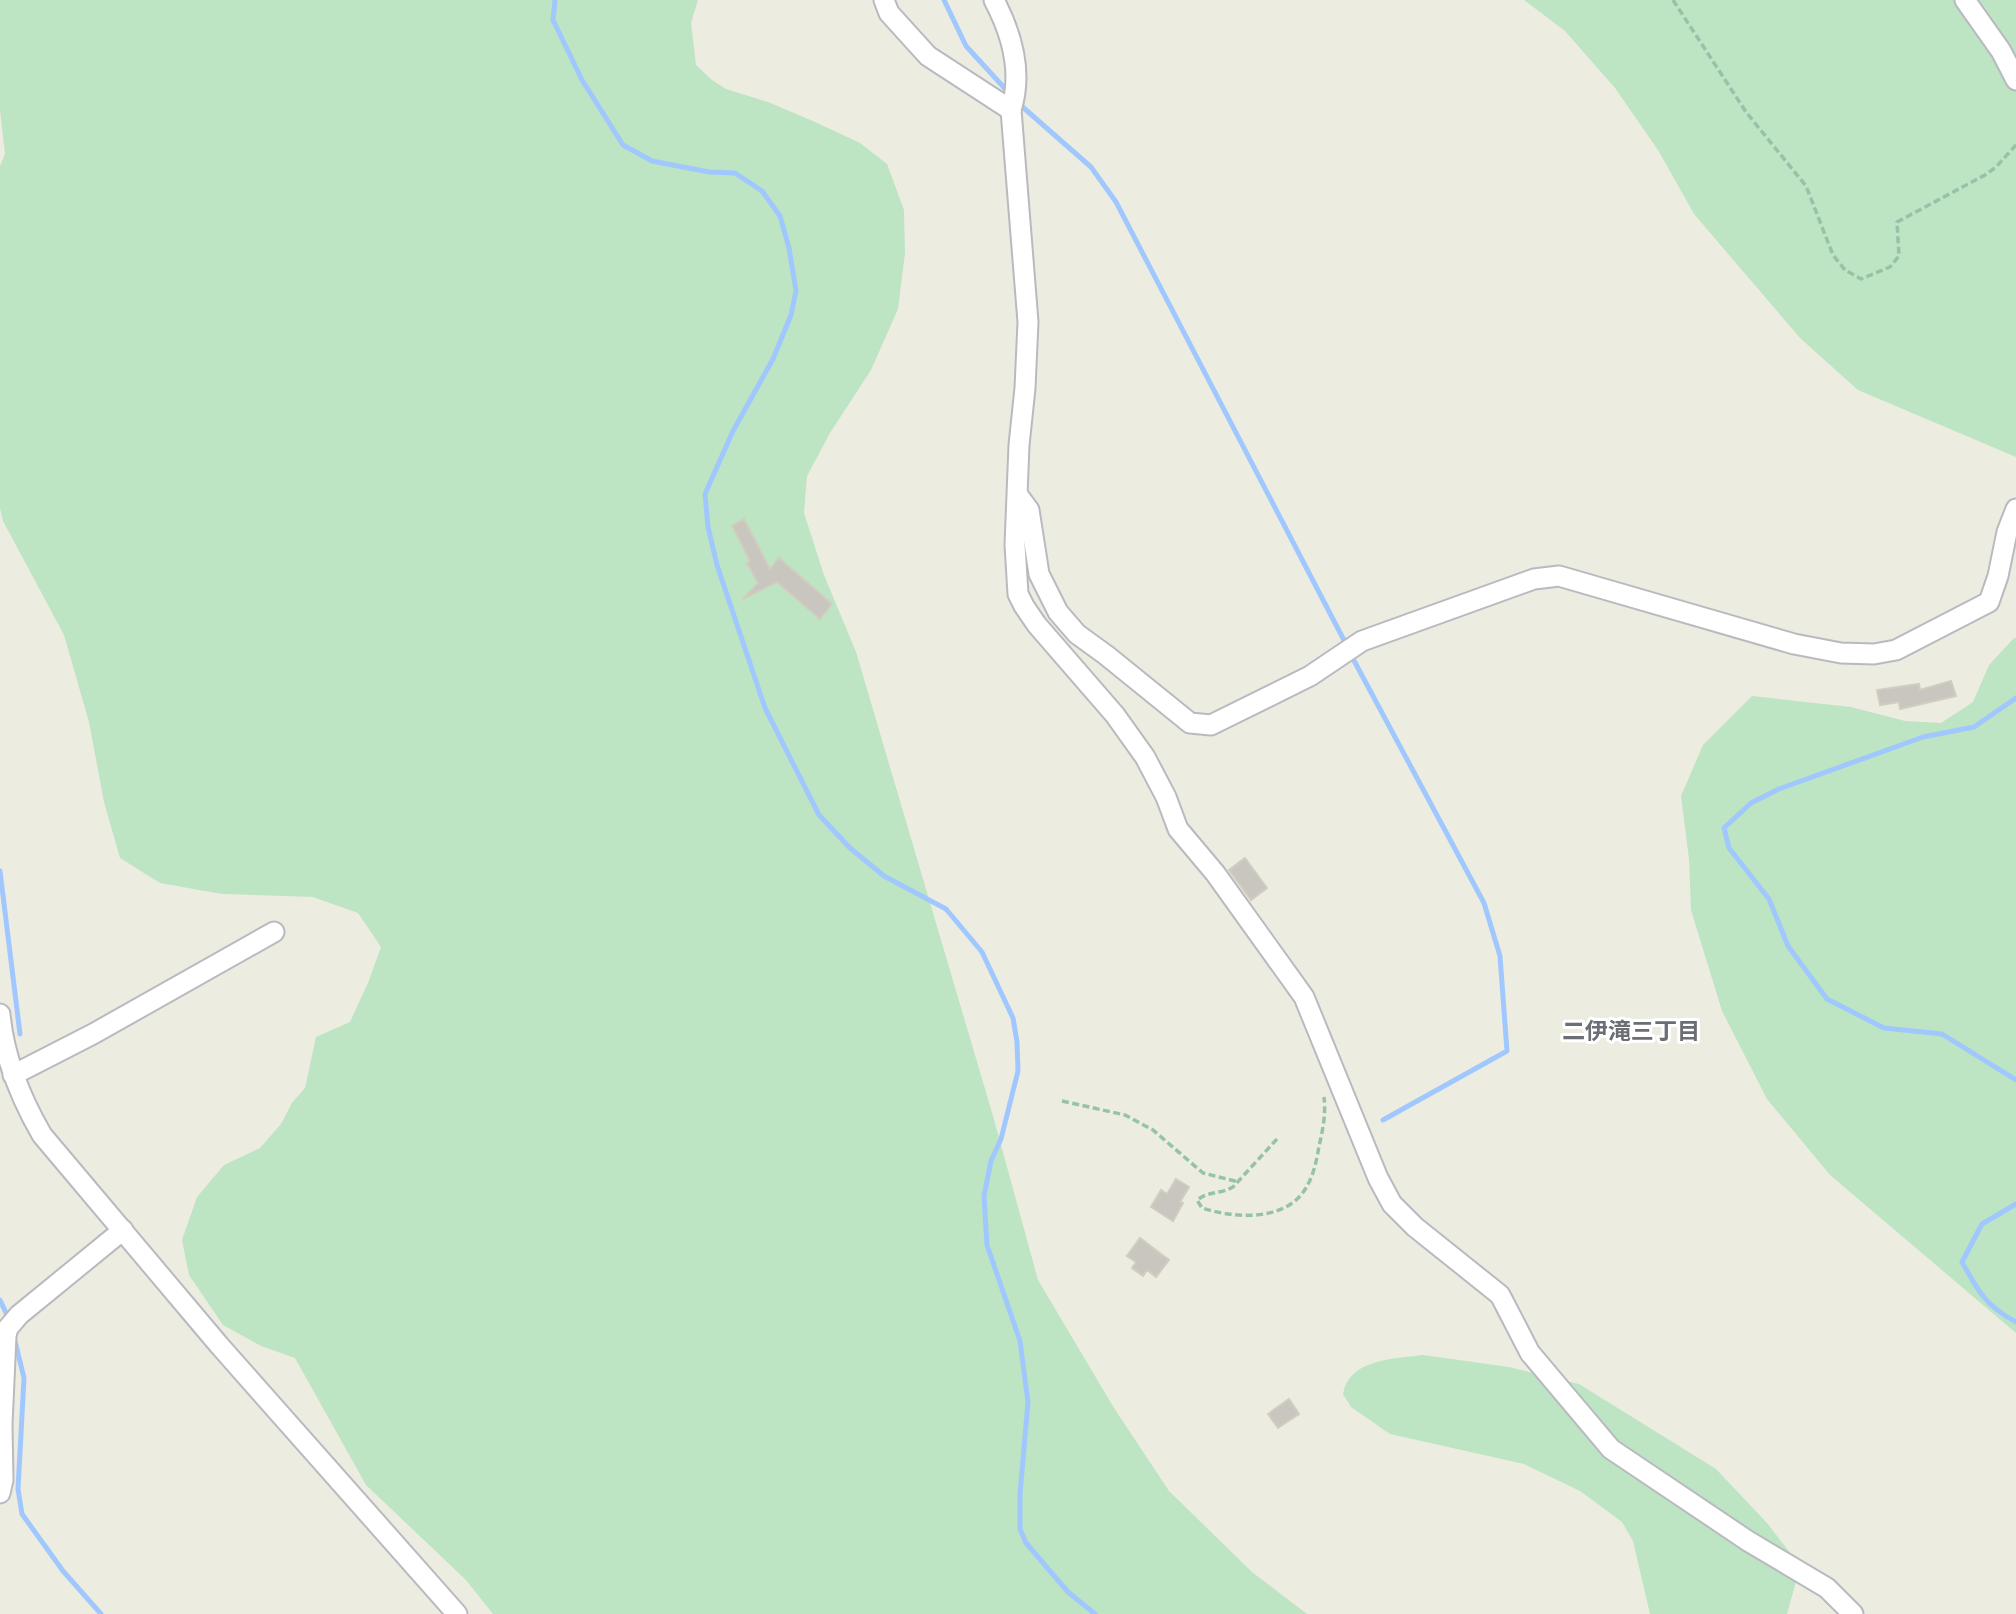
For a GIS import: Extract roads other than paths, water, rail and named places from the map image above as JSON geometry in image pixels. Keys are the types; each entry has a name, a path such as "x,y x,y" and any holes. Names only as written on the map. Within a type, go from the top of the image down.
{"street":[{"path":"884,0 889,13 928,56 1014,99"},
{"path":"994,0 1010,35 1015,59 1014,99 1028,322 1025,388 1018,445 1015,545 1018,594 1024,606 1115,715 1145,757 1166,797 1178,829 1216,873 1304,997 1378,1178 1392,1204 1415,1227 1500,1295 1530,1353 1611,1449 1748,1541 1827,1588 1853,1614"},
{"path":"1965,0 2001,51 2016,80"},
{"path":"1017,494 1029,510 1039,574 1064,620 1077,634 1190,723 1211,725 1310,676 1362,641 1534,579 1559,576 1794,644 1841,653 1874,654 1895,650 1989,603 2007,532 2016,509"},
{"path":"13,1075 93,1034 274,932"},
{"path":"0,1014 2,1035 13,1075 26,1107 42,1135 219,1345 457,1614"},
{"path":"0,1493 3,1480 2,1425 8,1328 19,1315 123,1230"}],"waterway":[{"path":"555,0 553,20 582,80 623,145 652,161 709,172 735,173 762,191 780,216 789,248 796,291 791,315 773,359 733,431 705,494 708,527 717,565 765,708 819,815 850,848 884,876 946,909 982,952 1013,1018 1018,1071 1001,1139 991,1161 984,1196 987,1245 1020,1341 1028,1402 1020,1494 1020,1529 1026,1543 1068,1592 1095,1614"},
{"path":"944,0 966,46 1009,93"},
{"path":"1018,103 1091,167 1116,202 1347,646"},
{"path":"1351,655 1484,903 1500,956 1507,1051 1383,1120"},
{"path":"2016,698 1974,727 1923,737 1779,789 1751,803 1724,828 1729,848 1769,899 1788,946 1827,999 1884,1028 1942,1034 2016,1080"},
{"path":"0,871 20,1034"},
{"path":"2016,1204 1982,1224 1962,1262 1984,1297 1997,1310 2016,1322"},
{"path":"0,1300 7,1315"},
{"path":"15,1341 24,1378 18,1489 22,1514 63,1571 101,1614"}],"district":[{"name":"二伊滝三丁目","path":"1631,1031"}]}
